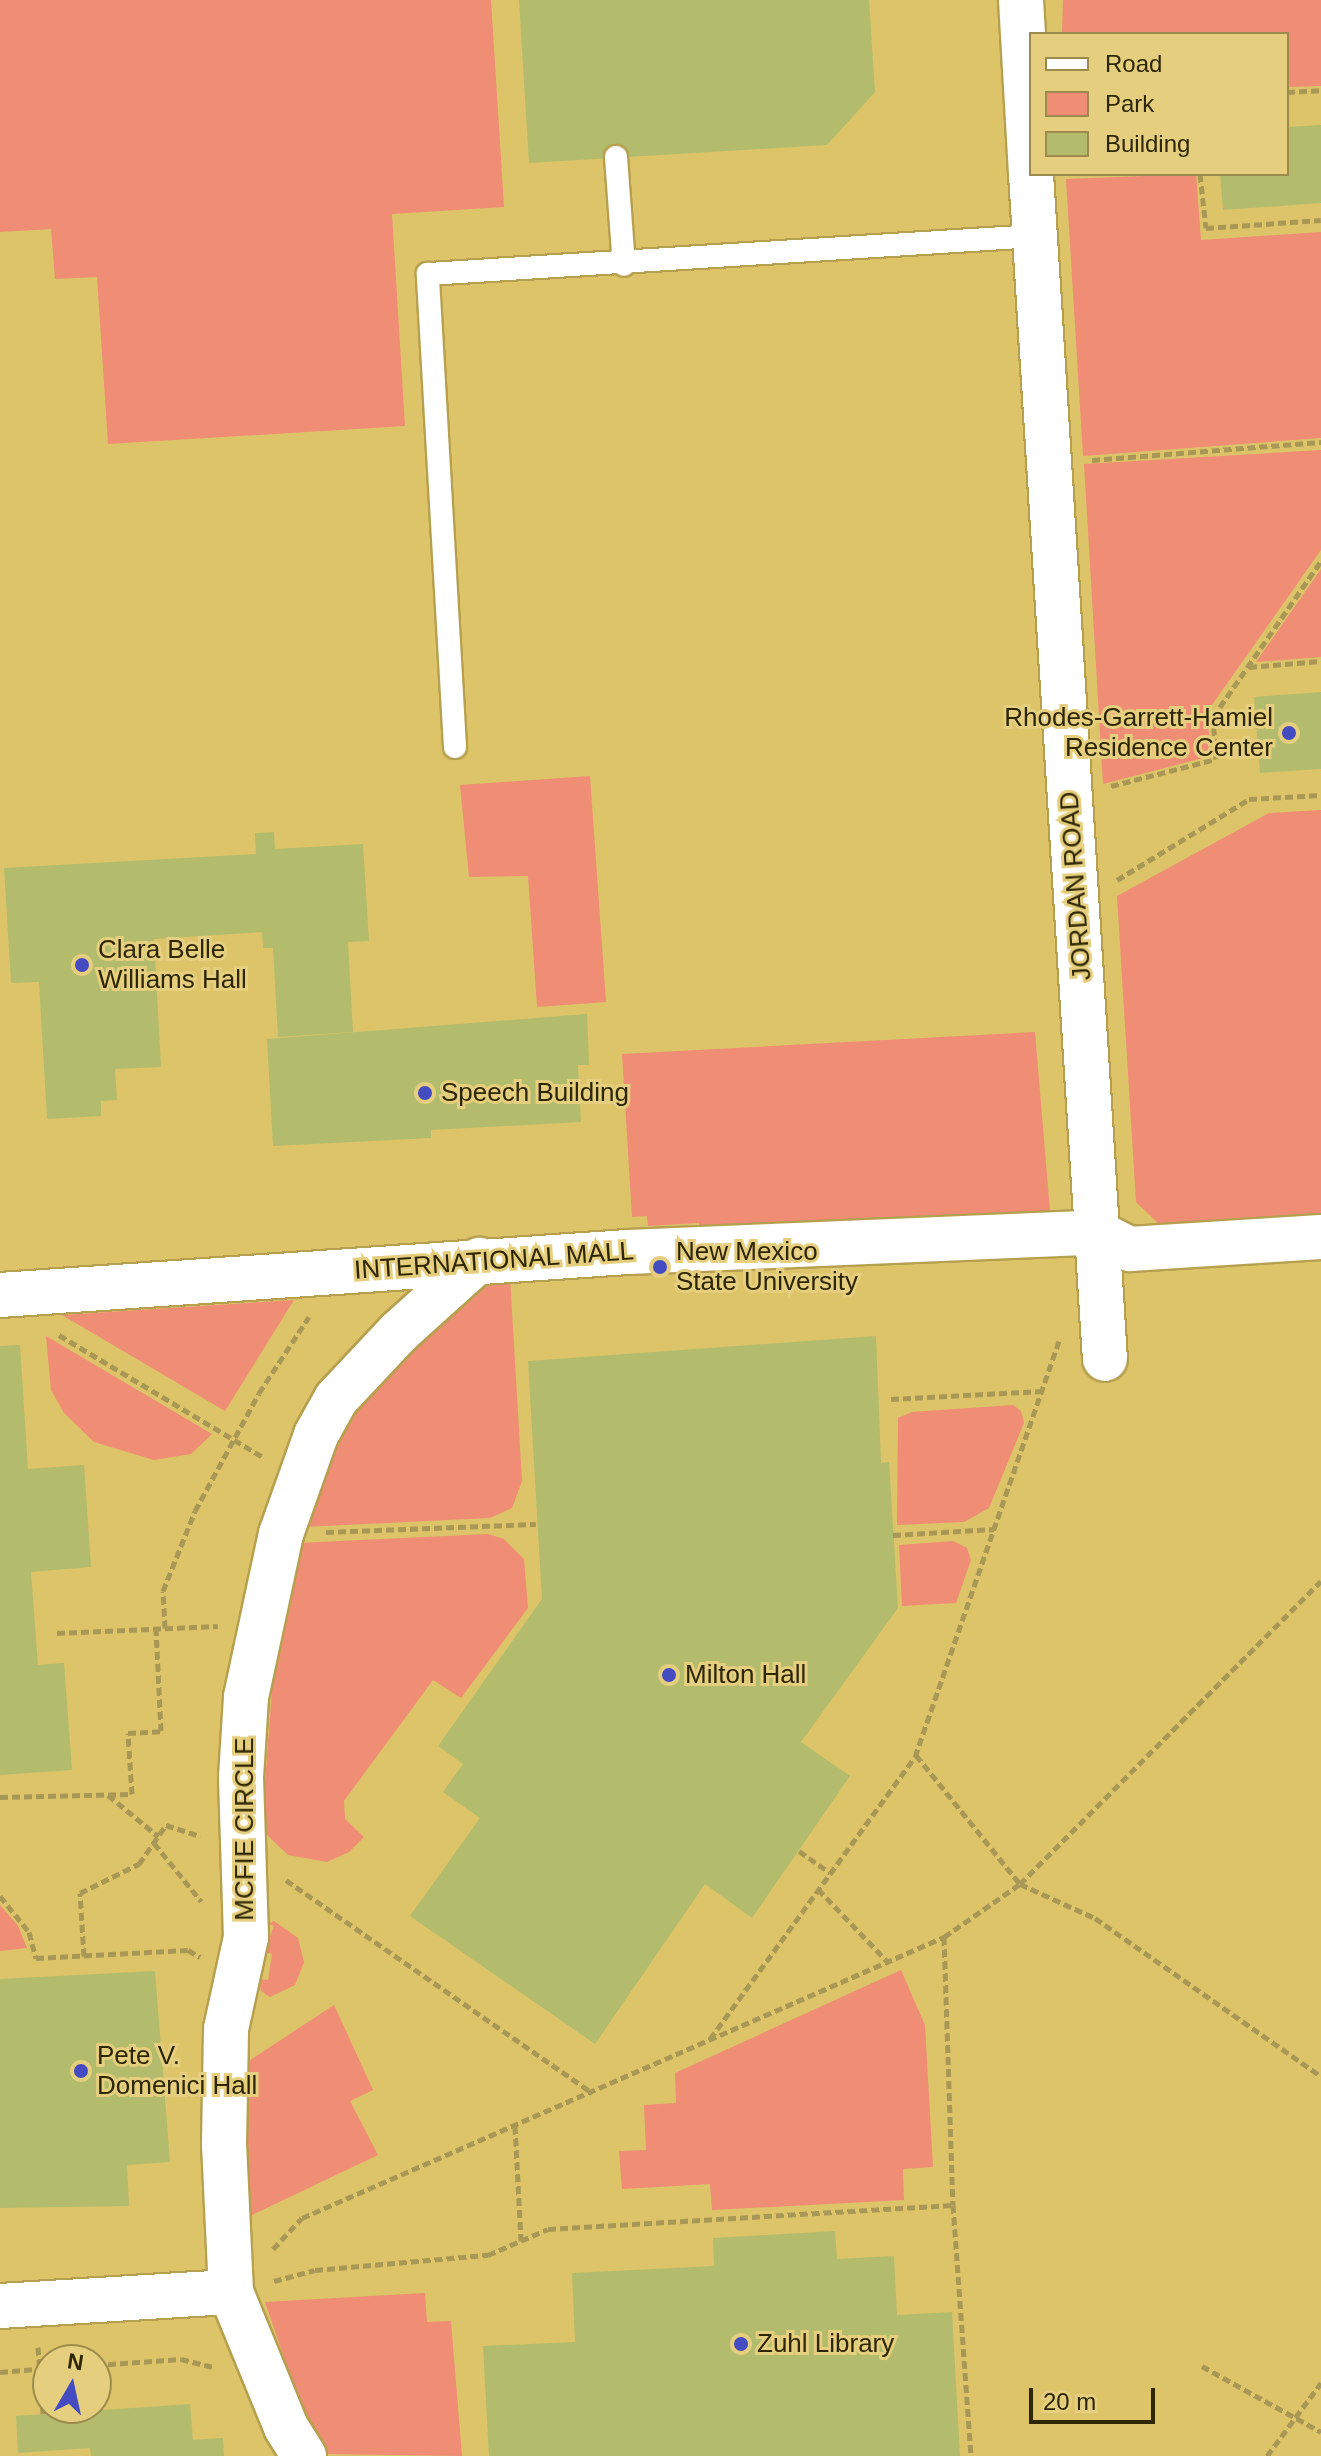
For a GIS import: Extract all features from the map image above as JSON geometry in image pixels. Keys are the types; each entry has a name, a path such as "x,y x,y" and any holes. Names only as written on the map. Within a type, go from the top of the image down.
{"street":[{"name":"JORDAN ROAD","path":"1021,0 1029,139"},
{"name":"JORDAN ROAD","path":"1031,176 1105,1359"},
{"name":"INTERNATIONAL MALL","path":"0,1295 479,1260 1096,1232 1130,1249 1321,1237"},
{"name":"MCFIE CIRCLE","path":"304,2456 286,2427 231,2292 224,2145 226,2029 246,1937 241,1777 246,1697 281,1534 298,1476 336,1399 399,1332 479,1260"},
{"path":"0,2306 231,2292"}],"lane":[{"path":"616,157 624,265"},
{"path":"455,747 428,274 624,265 1036,236"}],"path":[{"path":"1289,92 1321,90"},
{"path":"1200,176 1206,228 1321,220"},
{"path":"1079,461 1321,442"},
{"path":"1100,789 1216,759 1213,717 1321,561"},
{"path":"1248,667 1321,661"},
{"path":"1076,890 1108,886 1249,799 1321,795"},
{"path":"165,1628 163,1591 172,1562 233,1440 341,1270"},
{"path":"708,2042 916,1755 1064,1325"},
{"path":"52,1330 264,1458"},
{"path":"891,1399 1042,1391"},
{"path":"281,1534 536,1524"},
{"path":"893,1535 994,1529"},
{"path":"231,2292 302,2218 944,1937 1020,1884 1321,1581"},
{"path":"57,1633 214,1626"},
{"path":"0,1797 132,1794 128,1733 161,1731 156,1629"},
{"path":"916,1755 1020,1884 1095,1918 1321,2076"},
{"path":"107,1794 158,1836"},
{"path":"84,1956 80,1893 127,1873 166,1825 244,1851 592,2093"},
{"path":"799,1851 830,1873"},
{"path":"818,1889 888,1962"},
{"path":"0,1896 29,1932 36,1958 188,1950 236,1987"},
{"path":"944,1937 953,2205 971,2456"},
{"path":"515,2126 521,2241"},
{"path":"231,2292 315,2270 488,2255 548,2229 953,2205"},
{"path":"112,2364 181,2359 222,2371"},
{"path":"1202,2366 1321,2432"},
{"path":"0,2372 32,2370"},
{"path":"1267,2456 1321,2383"}],"shaded area":[{"name":"New Mexico State University","path":"0,0 1321,0 1321,2456 0,2456"}],"green space":[{"path":"0,0 491,0 504,207 392,214 405,426 108,444 97,277 55,279 51,229 0,232"},
{"path":"1063,0 1321,0 1321,86 1289,87 1289,32 1062,32"},
{"path":"1196,176 1201,240 1321,232 1321,438 1083,456 1066,179"},
{"path":"1321,450 1321,550 1207,712 1211,756 1103,784 1084,464"},
{"path":"1321,569 1321,657 1256,662"},
{"path":"590,776 606,1002 537,1007 528,876 469,877 460,785"},
{"path":"1321,810 1321,1215 1162,1227 1136,1202 1117,896 1269,813"},
{"path":"1035,1032 1050,1211 700,1232 699,1223 648,1226 647,1216 632,1217 622,1054"},
{"path":"510,1277 522,1481 512,1508 490,1518 303,1527 320,1472 353,1408 469,1294"},
{"path":"294,1300 225,1411 62,1315"},
{"path":"46,1336 212,1434 191,1454 154,1460 94,1442 64,1413 51,1390"},
{"path":"1013,1405 1021,1411 1024,1423 989,1508 964,1522 897,1525 898,1418 912,1412"},
{"path":"488,1534 504,1539 524,1559 528,1608 461,1698 433,1680 344,1801 345,1819 364,1837 349,1852 327,1862 288,1855 267,1835 262,1821 273,1678 298,1543"},
{"path":"953,1541 967,1548 971,1560 956,1603 902,1606 899,1545"},
{"path":"0,1905 18,1926 27,1948 0,1951"},
{"path":"274,1921 298,1938 304,1962 295,1985 270,1997 261,1991 259,1979 268,1980 272,1954 264,1952 274,1926 268,1924"},
{"path":"901,1970 925,2025 933,2167 903,2169 904,2200 712,2210 710,2184 622,2189 619,2151 646,2150 644,2105 676,2103 675,2073"},
{"path":"334,2005 373,2090 350,2101 378,2155 250,2216 241,2066"},
{"path":"425,2293 427,2322 451,2321 462,2456 327,2454 315,2442 303,2413 265,2302"}],"building":[{"path":"519,0 869,0 875,92 827,145 529,163"},
{"path":"1321,125 1321,203 1223,210 1220,176 1289,176 1289,127"},
{"name":"Rhodes-Garrett-Hamiel Residence Center","path":"1321,692 1321,769 1260,773 1254,697"},
{"name":"Clara Belle Williams Hall","path":"274,832 275,849 363,844 369,941 348,942 353,1032 278,1037 273,948 263,948 262,932 154,939 161,1067 115,1069 117,1100 101,1101 101,1116 47,1119 39,982 11,983 4,868 256,854 255,833"},
{"name":"Speech Building","path":"587,1014 589,1065 578,1065 581,1122 431,1130 431,1138 273,1146 267,1039"},
{"name":"Milton Hall","path":"876,1336 881,1463 889,1462 898,1608 801,1742 850,1776 752,1918 705,1884 595,2044 410,1916 480,1818 443,1792 463,1764 438,1746 542,1599 528,1361"},
{"path":"20,1345 28,1469 84,1465 91,1567 31,1572 38,1665 64,1663 72,1770 0,1775 0,1346"},
{"name":"Pete V. Domenici Hall","path":"155,1971 170,2162 127,2165 129,2206 0,2208 0,1979"},
{"name":"Zuhl Library","path":"835,2231 837,2259 894,2256 897,2315 952,2312 960,2456 489,2456 483,2346 575,2342 572,2273 714,2266 713,2238"},
{"path":"190,2404 193,2440 223,2438 224,2456 91,2456 90,2448 18,2453 16,2416 32,2415 32,2424 112,2424 112,2409"}],"place":[{"name":"Rhodes-Garrett-Hamiel Residence Center","path":"1289,733"},
{"name":"Clara Belle Williams Hall","path":"82,965"},
{"name":"Speech Building","path":"425,1093"},
{"name":"New Mexico State University","path":"660,1267"},
{"name":"Milton Hall","path":"669,1675"},
{"name":"Pete V. Domenici Hall","path":"81,2071"},
{"name":"Zuhl Library","path":"741,2344"}]}
